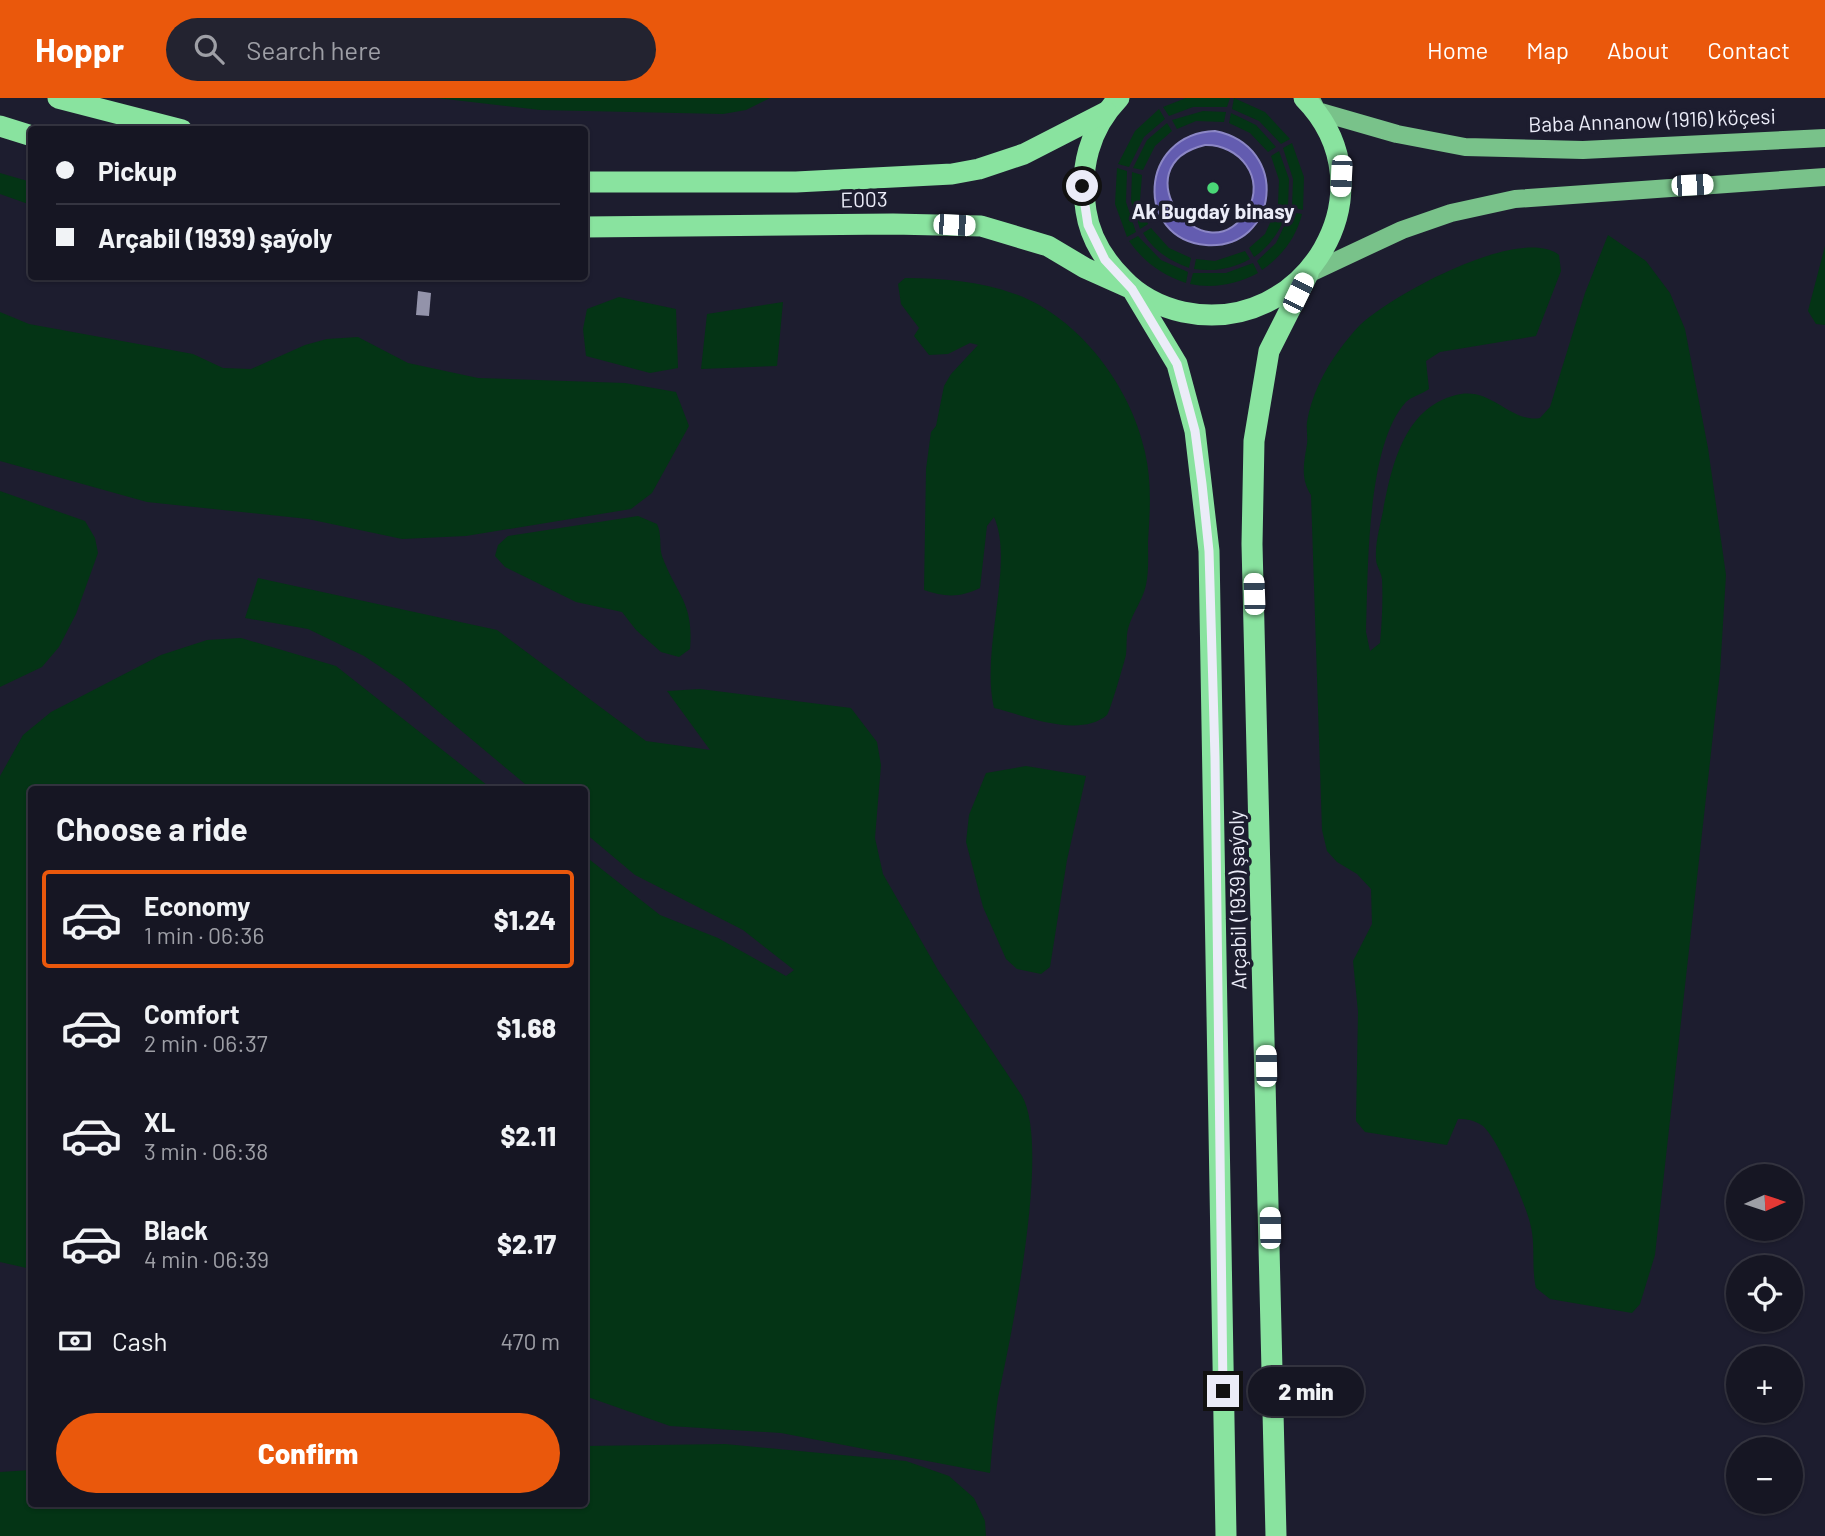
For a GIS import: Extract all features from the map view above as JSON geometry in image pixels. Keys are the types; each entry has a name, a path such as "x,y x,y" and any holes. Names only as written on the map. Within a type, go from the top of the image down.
{"highway":[{"path":"58,98 166,126"},
{"path":"1113,103 1088,147 1082,186 1088,225 1105,260 1132,289 1166,308 1203,316 1242,313 1278,298 1308,274 1327,245 1339,211 1340,188 1334,142 1311,102"},
{"name":"E003","path":"588,182 783,182 952,174 979,169 1024,154 1113,103"},
{"path":"0,126 28,135"},
{"name":"E003","path":"588,227 893,224 981,226 1048,246 1085,268 1132,289"},
{"name":"Arçabil (1939) şaýoly","path":"1276,1536 1252,544 1254,454 1269,351 1308,274"},
{"name":"Arçabil (1939) şaýoly","path":"1132,289 1177,364 1195,431 1209,551 1226,1536"}],"main road":[{"name":"Baba Annanow (1916) köçesi","path":"1311,102 1397,134 1465,147 1583,150 1825,138"},
{"path":"1308,274 1402,230 1451,214 1515,199 1825,177"}],"green space":[{"path":"437,98 770,98 746,110 723,114 540,110"},
{"path":"1186,98 1230,98 1227,107 1193,107 1169,116 1163,107"},
{"path":"1234,98 1265,112 1290,139 1281,144 1259,121 1232,109"},
{"path":"1159,109 1165,119 1144,137 1129,167 1118,164 1135,131"},
{"path":"1203,111 1226,112 1224,122 1196,121 1177,129 1172,120"},
{"path":"1231,113 1256,125 1276,147 1268,152 1250,133 1229,123"},
{"path":"1167,123 1172,131 1155,146 1143,170 1133,168 1147,140"},
{"path":"1292,143 1304,177 1303,210 1292,207 1293,179 1283,148"},
{"path":"1279,151 1289,179 1288,206 1278,204 1279,180 1271,156"},
{"path":"1117,168 1127,171 1126,202 1136,232 1127,237 1115,204"},
{"path":"1132,172 1142,175 1140,200 1148,224 1140,229 1131,201"},
{"path":"0,173 28,181 28,204 0,194"},
{"path":"1277,208 1287,211 1282,225 1275,237 1254,257 1249,248 1265,234"},
{"path":"1291,212 1302,214 1292,239 1276,259 1262,270 1257,261 1276,243"},
{"path":"1151,228 1169,248 1191,258 1189,268 1169,259 1152,245 1143,233"},
{"path":"1608,235 1646,261 1670,293 1685,329 1708,448 1726,575 1720,672 1655,1255 1640,1304 1632,1313 1550,1299 1536,1288 1533,1239 1527,1214 1503,1157 1483,1126 1471,1120 1458,1119 1447,1145 1365,1132 1356,1121 1358,1012 1353,961 1372,924 1371,889 1357,874 1337,862 1327,851 1322,830 1311,495 1305,482 1304,470 1307,422 1315,393 1334,357 1360,325 1427,281 1488,256 1516,249 1541,248 1559,255 1561,271 1536,336 1440,352 1426,361 1429,389 1406,402 1393,422 1383,448 1372,511 1366,632 1370,651 1380,643 1382,579 1376,562 1377,541 1391,474 1404,439 1426,410 1442,400 1461,394 1483,396 1520,416 1540,418 1550,407 1585,293"},
{"path":"1138,236 1161,260 1188,272 1186,283 1161,272 1147,261 1129,241"},
{"path":"1825,246 1825,325 1816,324 1808,311"},
{"path":"1245,251 1250,259 1236,265 1216,270 1194,269 1196,259 1215,261"},
{"path":"1253,263 1258,273 1242,280 1217,286 1190,284 1193,273 1226,273"},
{"path":"905,278 974,283 1015,294 1038,305 1081,337 1099,357 1128,403 1138,427 1149,474 1148,574 1145,591 1128,629 1126,655 1111,705 1107,715 1095,722 1082,725 1051,723 994,708 991,660 1001,558 994,517 987,526 980,588 966,594 952,595 924,590 926,469 931,432 936,426 944,386 951,374 978,345 970,343 948,354 929,355 914,336 919,328 901,304 898,284"},
{"path":"619,297 676,309 678,368 650,373 586,356 583,329 587,309"},
{"path":"783,302 777,366 701,369 707,314"},
{"path":"0,312 29,324 193,354 223,368 251,369 305,345 327,339 358,337 408,363 478,378 625,383 676,392 689,426 652,493 631,509 466,536 402,539 308,519 147,502 0,461"},
{"path":"0,491 85,521 95,538 98,553 76,614 59,647 42,667 0,687"},
{"path":"638,516 657,524 662,556 687,609 691,633 690,649 679,657 661,652 636,630 622,612 576,602 505,567 495,556 498,545 508,536"},
{"path":"258,578 497,630 646,741 710,750 667,691 700,689 851,708 877,742 881,765 875,838 883,874 938,970 1022,1096 1030,1121 1031,1198 1026,1243 998,1398 990,1473 781,1433 670,1426 588,1397 588,858 660,915 718,938 786,976 794,970 743,930 635,875 588,836 588,786 527,786 403,682 364,656 308,629 245,618"},
{"path":"241,638 336,666 488,786 28,786 28,1268 0,1262 0,776 23,735 51,712 161,655 207,640"},
{"path":"1026,766 1086,776 1067,860 1050,967 1041,974 1017,969 1006,959 983,907 966,842 969,815 986,773"},
{"path":"725,1444 906,1461 949,1476 974,1498 985,1521 986,1536 0,1536 0,1472 28,1470 28,1507 588,1507 588,1446"}],"shaded area":[{"path":"1215,131 1239,140 1256,156 1265,175 1266,195 1261,215 1249,231 1230,242 1206,245 1183,239 1166,225 1157,207 1155,187 1159,167 1171,149 1190,137","holes":["1205,145 1217,146 1239,157 1246,165 1254,187 1247,211 1229,229 1210,232 1192,226 1177,211 1169,193 1169,174 1180,157"]}],"building":[{"path":"418,291 431,293 429,316 416,315"}],"place":[{"name":"Ak Bugdaý binasy","path":"1213,188"}],"route":[{"path":"1082,186 1088,225 1105,260 1132,289 1177,364 1195,431 1202,484 1209,551 1215,758 1223,1391"}]}
